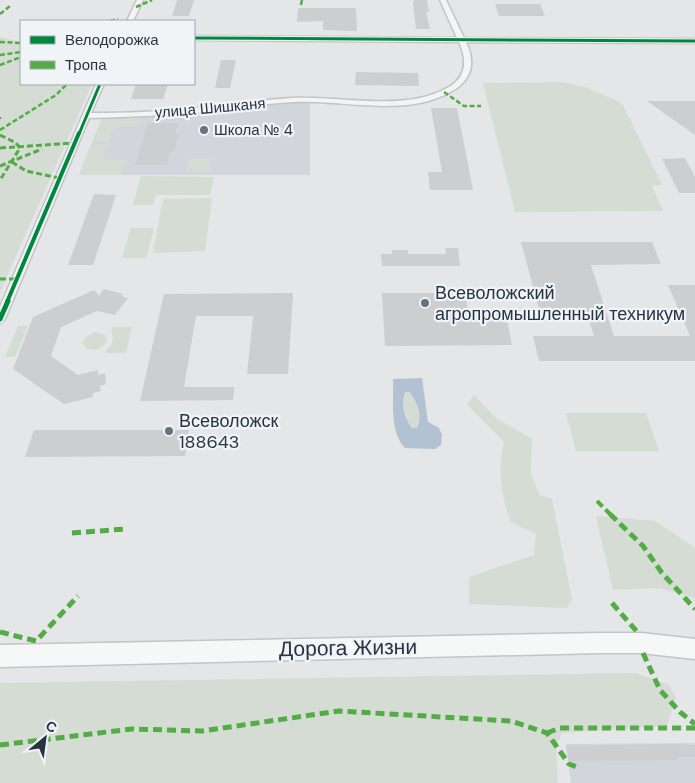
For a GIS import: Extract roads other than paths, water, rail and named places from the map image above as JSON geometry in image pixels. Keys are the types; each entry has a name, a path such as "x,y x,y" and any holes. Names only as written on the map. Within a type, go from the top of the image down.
{"main road":[{"name":"Дорога Жизни","path":"0,656 601,643 641,643 695,649"}],"street":[{"path":"130,20 140,0"},
{"name":"улица Шишканя","path":"86,116 164,113 293,100 407,102 444,92 457,84 465,76 469,63 461,40 444,7 443,0"},
{"path":"195,38 695,41"},
{"path":"0,319 100,85"}],"water":[{"path":"422,378 428,422 439,428 442,435 441,445 435,449 405,448 400,441 394,424 393,379","holes":["405,392 410,392 417,405 419,414 417,428 412,428 404,411"]}],"place":[{"name":"Школа № 4","path":"204,130"},
{"name":"Всеволожский агропромышленный техникум","path":"425,303"},
{"name":"Всеволожск 188643","path":"169,431"}]}
